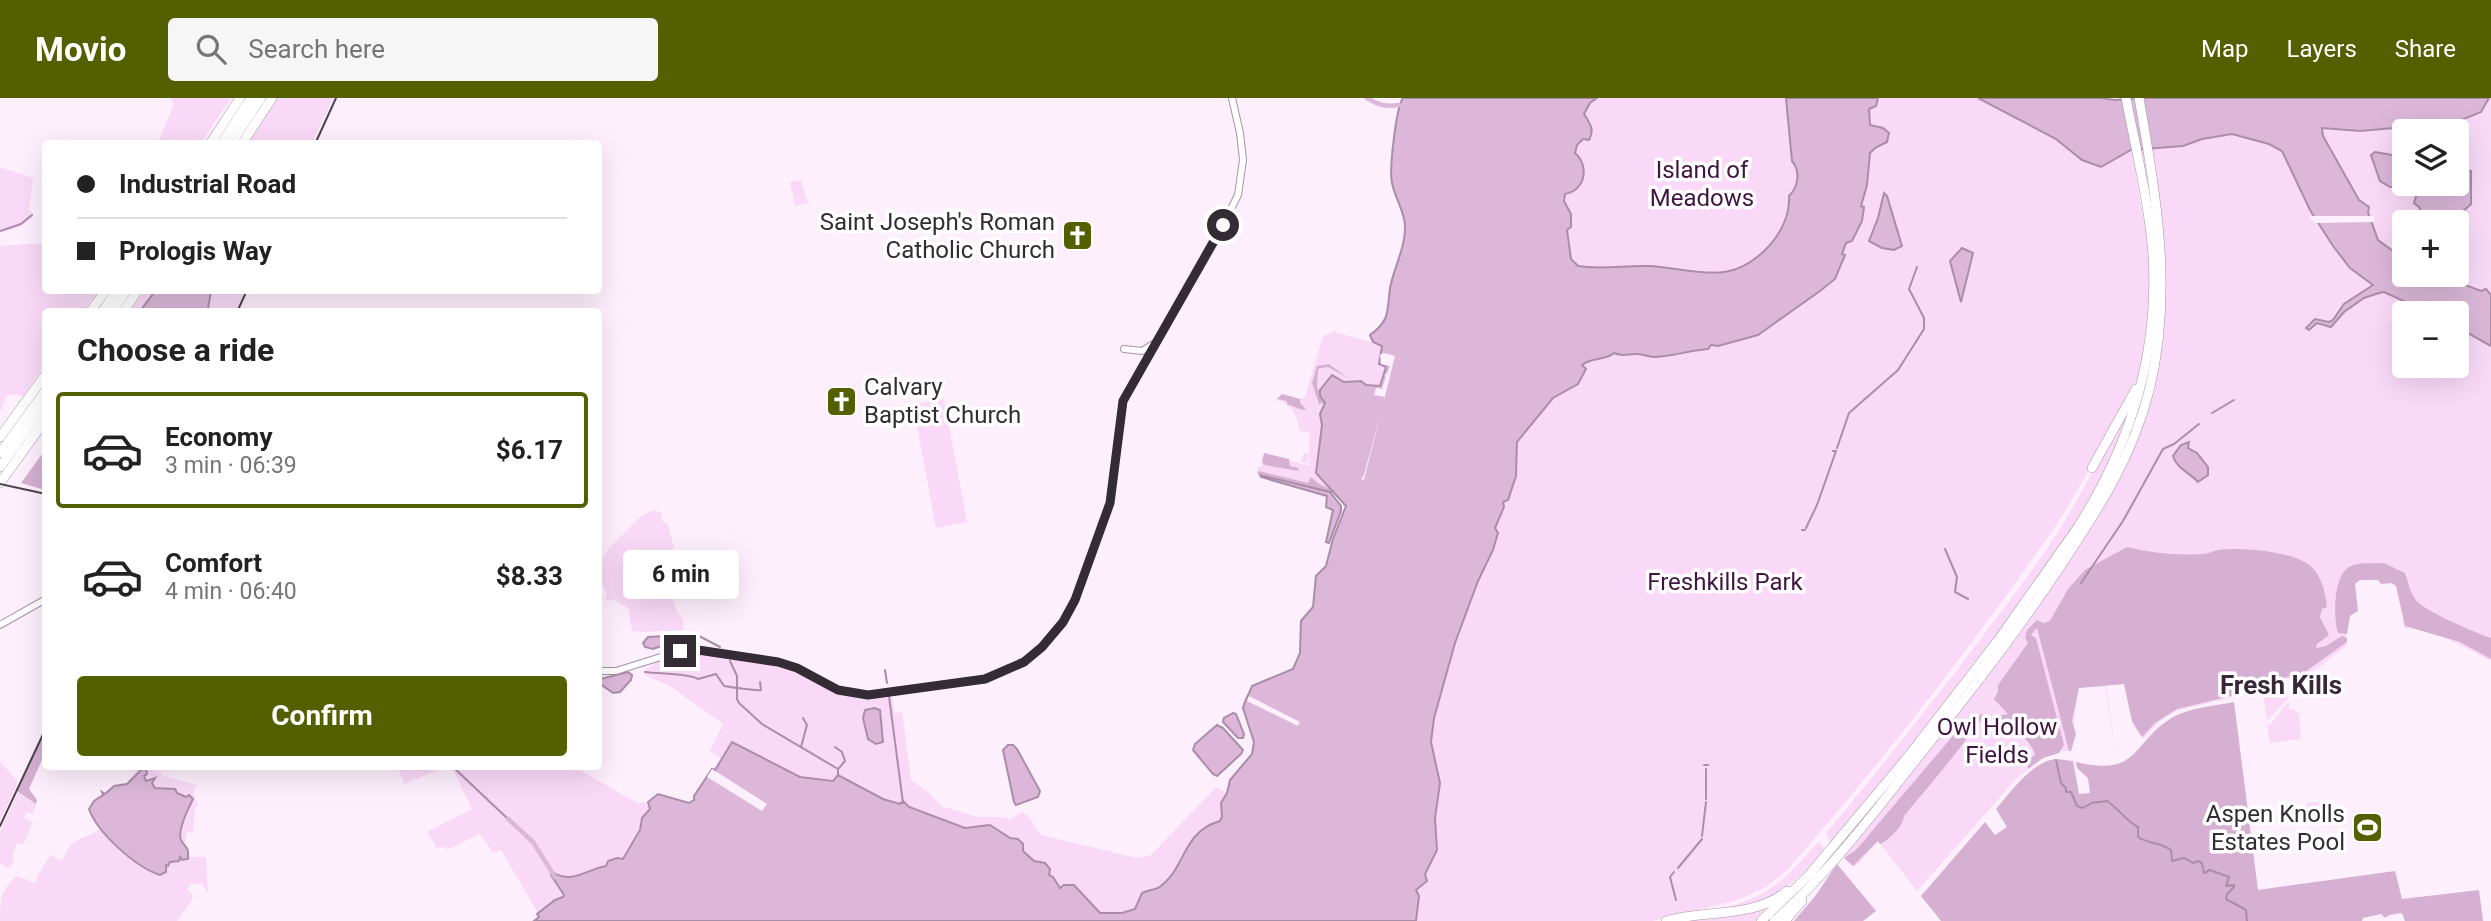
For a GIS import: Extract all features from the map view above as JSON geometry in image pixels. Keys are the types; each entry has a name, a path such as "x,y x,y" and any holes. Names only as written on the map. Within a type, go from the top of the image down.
{"highway":[{"path":"213,140 240,98"},
{"path":"224,140 251,98"},
{"path":"234,140 261,98"},
{"path":"245,140 272,98"},
{"path":"1761,921 1809,875 1907,758 1974,672 2095,500 2119,454 2136,408 2147,362 2152,320 2152,254 2126,98"},
{"path":"1785,921 1957,709 2033,606 2097,513 2126,458 2150,387 2161,321 2161,243 2139,98"},
{"path":"2092,468 2135,393 2152,320"},
{"path":"0,438 42,380"},
{"path":"0,453 42,395"},
{"path":"0,467 42,409"},
{"path":"2,481 42,425"},
{"path":"1774,921 1863,826"},
{"path":"1666,921 1752,909 1771,902 1800,880 1835,843"}],"main road":[{"path":"602,671 616,671 680,651 698,650 778,662 797,668 838,690 862,695 976,681 1000,674 1024,662 1042,647 1063,622 1082,582 1110,503 1123,401 1215,241 1238,195 1243,160 1232,98"},
{"path":"1124,349 1142,351 1156,342"},
{"path":"0,625 42,601"}],"green space":[{"path":"171,98 231,98 203,140 159,140 174,104"},
{"path":"278,98 333,98 313,140 251,140"},
{"name":"Island of Meadows","path":"1597,98 1786,98 1792,161 1797,167 1797,179 1782,229 1760,256 1723,272 1648,266 1596,269 1578,267 1571,258 1564,201 1577,145 1591,135 1592,125 1584,114 1590,103"},
{"name":"Freshkills Park","path":"1878,98 1977,98 2056,139 2082,160 2116,160 2128,152 2153,148 2143,98 2491,98 2491,661 2438,635 2404,628 2400,576 2351,576 2345,642 2347,638 2347,645 2306,674 2260,686 2226,699 2178,710 2162,719 2143,739 2134,727 2125,684 2106,685 2116,755 2105,687 2078,687 2071,751 2059,751 2043,758 2017,778 1917,891 1878,841 1856,866 1842,855 1995,663 2085,538 2124,470 2152,396 2160,356 2166,282 2161,211 2153,162 2147,169 2147,184 2135,164 2149,254 2150,298 2145,348 2131,396 2121,416 2107,432 2084,479 2043,545 1947,676 1786,871 1766,887 1738,900 1652,921 1416,921 1419,896 1416,890 1427,881 1425,875 1437,850 1435,818 1439,772 1431,742 1434,718 1455,643 1478,581 1493,550 1495,528 1503,501 1506,500 1516,476 1517,442 1553,398 1568,391 1581,365 1587,360 1609,357 1614,353 1620,356 1638,354 1653,357 1708,349 1711,345 1718,346 1733,340 1742,340 1757,335 1820,291 1842,254 1861,206 1867,185 1870,153 1886,142 1883,128 1870,126 1869,108 1878,103"},
{"path":"0,167 33,178 29,211 32,212 32,218 17,228 0,233"},
{"path":"801,180 808,203 795,206 790,182"},
{"path":"42,243 42,294 96,294 85,308 42,308 42,368 23,396 6,396 0,412 0,246"},
{"path":"143,294 154,294 142,308 133,308"},
{"path":"210,294 244,294 236,308 208,308"},
{"path":"1332,331 1383,346 1382,351 1394,354 1386,397 1316,474 1333,490 1332,493 1257,473 1264,453 1309,466 1309,456 1307,463 1301,462 1304,453 1309,454 1310,433 1300,431 1290,407 1276,400 1282,394 1300,399 1305,397 1323,336"},
{"path":"944,399 967,522 936,528 913,404"},
{"path":"2132,402 2113,458 2064,541 1959,686 1831,843 1826,833 1957,670 2046,550"},
{"path":"653,510 661,512 662,521 668,524 674,548 670,550 673,569 668,573 676,610 684,621 683,630 632,631 628,608 615,600 605,601 607,596 602,586 602,559 608,549 640,517"},
{"path":"690,653 783,667 841,694 864,699 892,696 895,713 902,712 911,780 941,806 978,817 1011,819 1022,812 1041,835 1137,858 1151,855 1216,787 1227,793 1220,821 1199,833 1173,872 1157,888 1142,893 1135,909 1122,913 1100,913 1075,885 1060,887 1049,873 1022,851 1023,844 986,827 966,828 909,806 903,801 900,804 883,799 843,777 829,780 800,776 733,742 722,759 710,751 723,724 670,686 645,675 644,671 657,661"},
{"path":"2287,685 2288,699 2267,721 2263,692"},
{"path":"2289,701 2289,709 2299,714 2301,739 2270,743 2267,725 2270,725"},
{"path":"0,762 18,782 0,821"},
{"path":"137,770 153,770 163,776 197,785 193,794 198,805 195,809 193,833 187,832 185,843 179,833 192,799 167,788 155,788 152,786 154,779 146,781 144,776 147,773 136,775 122,787 114,786 126,783"},
{"path":"399,770 438,770 404,784"},
{"path":"453,770 580,770 637,803 648,802 650,809 642,818 640,830 623,860 608,861 606,866 574,876 554,873 551,875 564,895 538,913 501,850 493,853 480,834 447,850 445,847 437,848 427,832 472,809"},
{"path":"18,792 36,804 33,814 27,812 24,818 33,822 23,845 17,843 10,868 0,864 0,832"},
{"path":"2328,801 2329,813 2308,813 2307,803"},
{"path":"100,828 140,867 160,875 169,864 180,859 206,857 208,893 202,883 191,884 187,889 193,898 177,921 0,921 2,896 11,881 17,876 34,883 50,855 62,861 75,841"},
{"path":"1817,843 1825,850 1801,875 1766,903 1711,911 1745,901 1771,888"},
{"path":"1776,900 1757,921 1673,921"}],"shaded area":[{"path":"1403,98 1597,98 1590,103 1584,114 1591,127 1591,136 1589,140 1583,139 1577,145 1575,153 1583,164 1583,177 1577,188 1565,194 1564,201 1571,214 1571,227 1567,230 1571,259 1578,266 1587,267 1649,266 1715,273 1737,269 1760,255 1778,234 1784,222 1789,196 1797,179 1797,170 1792,161 1786,98 1878,98 1876,106 1869,109 1870,125 1883,128 1889,133 1887,142 1870,153 1867,185 1861,206 1864,207 1862,221 1852,241 1846,243 1842,254 1845,255 1835,279 1758,335 1718,346 1711,345 1708,349 1667,356 1614,353 1582,365 1586,369 1578,384 1553,398 1517,442 1516,476 1508,500 1503,502 1504,507 1495,528 1498,533 1493,550 1478,581 1455,643 1434,718 1431,742 1440,783 1435,818 1437,850 1425,874 1427,881 1416,890 1419,896 1416,921 534,921 539,917 537,914 564,895 551,875 554,873 574,876 606,866 608,861 623,859 640,830 642,818 650,809 648,802 658,794 689,803 694,800 694,796 712,769 715,770 732,742 800,777 833,781 838,775 883,799 900,804 903,801 909,807 965,828 990,825 1010,838 1018,839 1023,844 1023,851 1034,861 1045,863 1050,869 1049,875 1060,888 1074,885 1100,913 1122,913 1135,909 1142,893 1158,888 1167,880 1198,834 1207,826 1220,821 1221,803 1230,780 1252,754 1254,742 1243,708 1252,686 1293,669 1300,653 1301,621 1313,607 1316,576 1326,566 1346,506 1316,473 1322,425 1320,414 1325,403 1320,396 1320,390 1332,375 1344,382 1361,381 1366,385 1380,386 1386,367 1379,364 1382,346 1373,342 1370,335 1382,324 1387,314 1390,288 1405,233 1404,220 1391,176 1396,126"},
{"path":"1978,98 2489,98 2481,112 2464,119 2392,119 2392,128 2360,131 2322,128 2323,136 2359,200 2369,207 2368,212 2378,240 2392,250 2392,287 2469,286 2481,291 2486,289 2491,295 2491,346 2469,334 2469,301 2404,301 2384,292 2364,298 2344,312 2331,327 2317,323 2309,330 2306,328 2315,319 2329,322 2333,320 2344,304 2373,285 2350,268 2333,246 2310,210 2282,151 2269,144 2232,134 2202,139 2183,146 2131,150 2101,167 2082,160 2056,139"},
{"path":"2375,152 2392,155 2392,187 2380,181 2371,155"},
{"path":"2471,171 2471,204 2464,210 2420,210 2414,203 2417,196 2469,196"},
{"path":"1884,193 1902,246 1894,250 1882,248 1869,241"},
{"path":"1962,248 1973,253 1961,302 1950,261"},
{"path":"153,294 210,294 208,308 142,308"},
{"path":"1329,364 1348,378 1328,367 1318,369 1317,387 1325,403 1319,404 1312,383 1317,366"},
{"path":"1282,394 1300,399 1306,409 1302,410 1287,404 1287,401 1277,399"},
{"path":"2189,442 2188,448 2197,453 2208,467 2208,475 2198,482 2180,467 2173,456 2181,445"},
{"path":"1264,453 1289,459 1290,466 1298,468 1299,471 1265,465 1262,462"},
{"path":"42,454 42,489 21,483"},
{"path":"1259,471 1308,483 1311,477 1333,490 1332,493 1257,473"},
{"path":"1260,475 1330,492 1341,506 1341,511 1329,543 1326,542 1333,510 1326,507 1327,496"},
{"path":"2127,547 2183,555 2227,549 2251,550 2277,553 2300,560 2317,573 2325,595 2327,607 2322,609 2320,617 2329,635 2317,644 2316,648 2326,646 2342,636 2347,638 2347,642 2305,672 2231,696 2177,709 2155,723 2142,737 2132,721 2124,684 2079,688 2072,721 2076,734 2069,751 2037,628 2031,635 2036,638 2064,745 2059,753 2043,758 2028,769 2027,761 2035,755 2029,743 2015,731 1997,724 1997,716 2008,714 1994,699 1998,685 2028,643 2025,638 2027,630 2037,620 2043,623 2050,621 2068,589 2085,570"},
{"path":"2384,563 2405,573 2412,594 2421,605 2491,638 2491,659 2460,642 2405,626 2396,586 2392,583 2381,584 2378,580 2360,580 2355,584 2358,611 2350,616 2347,634 2338,633 2335,617 2336,597 2345,570 2359,564"},
{"path":"670,632 679,635 679,640 653,649 645,647 643,643 648,637 666,636"},
{"path":"628,672 632,675 620,692 613,693 602,685 602,678"},
{"path":"2234,702 2258,890 2395,871 2402,899 2479,890 2483,921 2405,921 2402,913 2385,918 2381,914 2363,918 2362,921 1941,921 1921,896 1985,822 1995,835 2007,827 1996,809 2020,781 2042,763 2055,759 2073,761 2079,794 2090,793 2088,778 2077,768 2076,762 2096,766 2123,762 2157,729 2177,715"},
{"path":"865,710 880,710 883,742 876,744 868,739 863,718"},
{"path":"1236,714 1244,734 1243,738 1238,738 1223,722 1224,718"},
{"path":"1984,715 1979,722 1904,816 1895,832 1880,844 1878,841 1853,866 1844,858 1856,850 1962,725"},
{"path":"1217,725 1243,750 1217,776 1193,750 1195,744"},
{"path":"42,736 42,760 29,789 37,800 36,804 17,791"},
{"path":"1008,745 1017,749 1040,791 1038,797 1016,805 1003,750"},
{"path":"141,770 146,770 144,776 146,781 155,778 152,783 155,788 175,789 177,793 186,797 189,795 193,799 180,832 181,840 188,850 188,859 182,860 180,857 179,861 170,862 166,865 166,872 160,875 139,865 118,848 100,828 89,809 94,801 103,795 102,792 105,794 114,786 127,784"},
{"path":"1837,864 1876,911 1863,921 1794,921 1816,895"}],"pier":[{"path":"2309,216 2373,216 2375,222 2314,223"},
{"path":"1383,353 1395,356 1385,397 1374,395 1376,388 1382,389 1386,376 1384,375 1390,366 1381,364 1380,355"},
{"path":"1381,410 1364,480 1361,479"},
{"path":"1249,696 1300,722 1298,726 1247,701"},
{"path":"712,769 767,804 762,811 707,777"}],"waterway":[{"path":"1367,98 1382,105 1399,105"},
{"path":"0,231 21,224 32,215"},
{"path":"1837,448 1849,413 1898,370 1924,329 1924,318 1909,289 1917,267"},
{"path":"2212,413 2234,400"},
{"path":"2081,583 2123,521 2163,449 2174,444 2199,424"},
{"path":"1806,528 1836,451 1833,451"},
{"path":"1945,549 1957,577 1955,592 1968,599"},
{"path":"692,635 720,647"},
{"path":"730,661 737,676 739,703 762,724 838,769 838,776"},
{"path":"885,670 887,683"},
{"path":"645,672 698,679 716,674 724,686 754,690 761,690 760,682"},
{"path":"889,696 903,803"},
{"path":"801,747 807,725 803,718"},
{"path":"835,747 842,752 845,761 839,768"},
{"path":"2056,760 2061,783 2066,792 2071,792 2077,806 2083,808 2092,803 2107,801 2138,827 2138,837 2171,850 2172,861 2184,858 2193,863 2198,861 2202,863 2204,873 2210,870 2229,877 2226,886 2234,887 2226,899 2246,910 2247,921"},
{"path":"1706,769 1706,799"},
{"path":"456,770 508,819"},
{"path":"1702,836 1706,802"},
{"path":"508,819 533,842 555,877"},
{"path":"1678,868 1702,839"},
{"path":"1674,872 1670,877 1676,900"}],"railway":[{"path":"317,140 336,98"},
{"path":"239,308 245,294"},
{"path":"0,484 42,493"},
{"path":"0,826 42,737"}],"place":[{"name":"Saint Joseph's Roman Catholic Church","path":"1078,236"},
{"name":"Calvary Baptist Church","path":"841,401"},
{"name":"Aspen Knolls Estates Pool","path":"2368,828"}],"district":[{"name":"Fresh Kills","path":"2281,685"}],"route":[{"path":"680,651 698,650 778,662 797,668 838,690 868,695 976,681 1000,674 1024,662 1042,647 1063,622 1075,600 1110,503 1123,401 1223,225"}],"park label":[{"name":"Owl Hollow Fields","path":"1997,741"}]}
